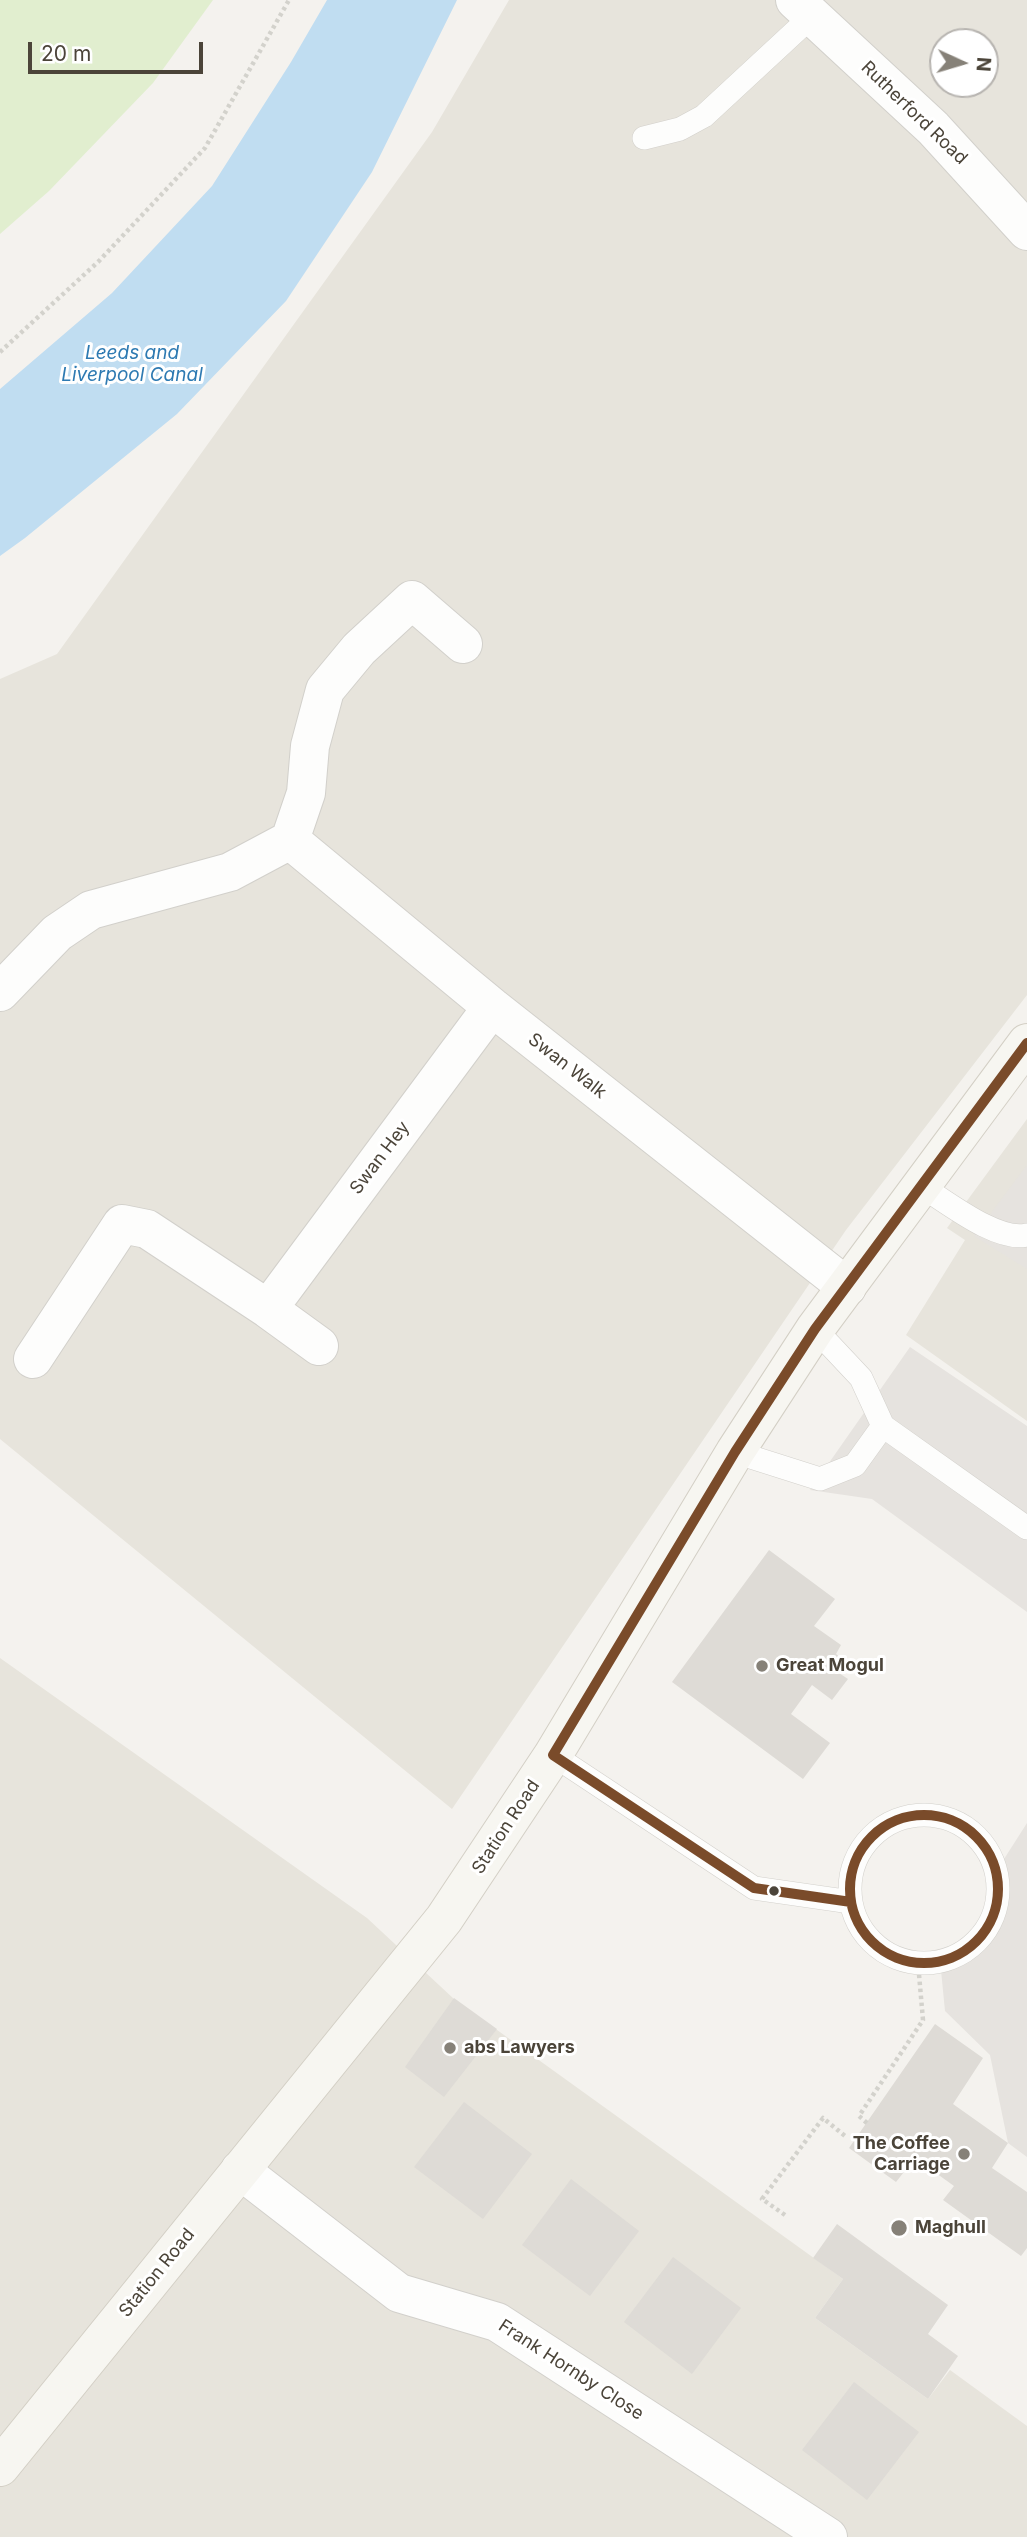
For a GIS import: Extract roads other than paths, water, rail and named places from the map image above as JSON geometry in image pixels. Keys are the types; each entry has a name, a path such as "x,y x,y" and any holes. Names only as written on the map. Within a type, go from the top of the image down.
{"street":[{"name":"Rutherford Road","path":"803,8 933,128 1027,232"},
{"path":"0,992 57,933 91,910 230,872 290,840 306,793 310,747 325,691 359,649 412,600 463,644"},
{"name":"Swan Walk","path":"290,840 492,1007 847,1287"},
{"name":"Swan Hey","path":"268,1309 492,1007"},
{"name":"Station Road","path":"0,2467 444,1919 553,1755 735,1452 816,1329 1027,1043"},
{"path":"33,1359 122,1224 147,1228 319,1346"},
{"name":"Frank Hornby Close","path":"240,2170 399,2292 497,2322 828,2537"}],"lane":[{"path":"644,138 680,129 704,116 803,8"},
{"path":"921,1186 999,1233 1019,1237 1027,1235"},
{"path":"816,1329 861,1378 883,1426 1027,1528"},
{"path":"735,1452 820,1479 855,1465 883,1426"},
{"path":"553,1755 754,1888 850,1902"},
{"path":"921,1814 946,1818 969,1829 986,1848 997,1870 999,1893 993,1916 982,1936 963,1952 940,1960 918,1964 895,1958 875,1945 860,1926 850,1902 850,1877 859,1852 875,1832 896,1819 921,1814"}],"water":[{"name":"Leeds and Liverpool Canal","path":"327,0 457,0 372,172 286,301 177,414 0,556 0,389 112,293 212,186"}],"place":[{"name":"Great Mogul","path":"762,1666"},
{"name":"abs Lawyers","path":"450,2048"},
{"name":"The Coffee Carriage","path":"964,2154"},
{"name":"Maghull","path":"899,2228"}]}
